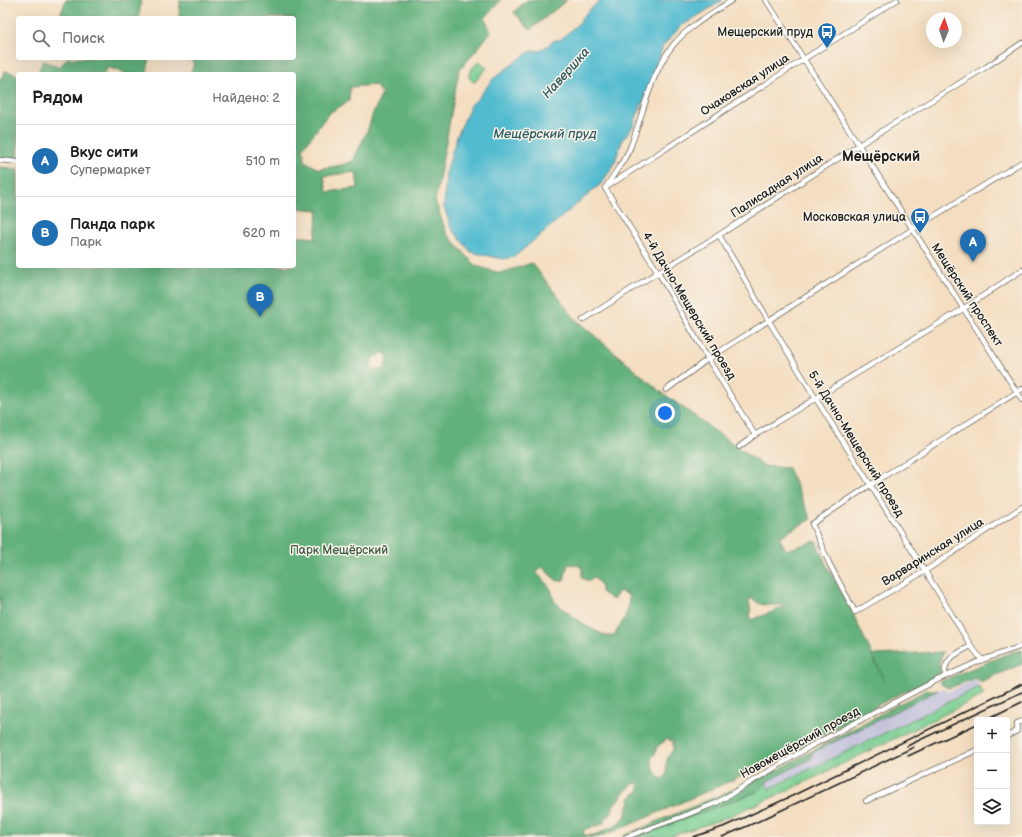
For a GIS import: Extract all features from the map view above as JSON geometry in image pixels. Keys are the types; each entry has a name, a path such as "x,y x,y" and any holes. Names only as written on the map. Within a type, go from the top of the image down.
{"street":[{"path":"605,188 629,149 655,76 674,44 690,28 732,0"},
{"name":"Мещёрский проспект","path":"766,0 1022,400"},
{"name":"Очаковская улица","path":"605,188 897,0"},
{"name":"Палисадная улица","path":"583,320 1022,43"},
{"path":"0,160 16,162"},
{"path":"666,390 708,359 1022,162"},
{"name":"4-й Дачно-Мещерский проезд","path":"605,188 658,272 708,359 755,436"},
{"name":"5-й Дачно-Мещерский проезд","path":"719,235 816,399 925,570 971,646 982,660"},
{"path":"739,447 963,309 1022,270"},
{"path":"870,485 1022,389"},
{"name":"Варваринская улица","path":"870,485 812,524 829,563 855,612 925,570 1022,507"},
{"path":"945,676 945,666 948,661 955,655 971,646"},
{"name":"Новомещёрский проезд","path":"626,837 681,817 716,802 811,746 945,676 982,660 1022,646"},
{"path":"1010,734 1016,731 1017,723 1022,720"},
{"path":"866,801 974,751"}],"shaded area":[{"path":"976,679 979,687 769,789 766,782 812,758 810,754 938,690 944,688 949,692"}],"green space":[{"path":"66,0 141,0 139,16 60,16"},
{"name":"Парк Мещёрский","path":"180,0 501,0 485,18 491,32 459,71 435,201 447,234 476,266 500,273 532,263 576,320 660,391 763,466 788,468 811,519 779,537 786,550 816,541 872,655 943,652 939,663 941,675 893,697 772,763 625,827 598,837 0,837 0,167 16,169 16,268 296,268 296,236 315,238 318,210 296,208 296,72 191,72 194,64 191,60 296,60 296,16 179,16","holes":["375,85 382,94 353,161 342,165 318,169 305,161 303,148 329,113 349,101 350,87","356,172 358,188 327,192 324,176","384,352 388,358 384,370 370,369 373,357 381,355","568,564 577,565 582,568 582,578 588,581 594,577 601,585 601,592 613,600 619,591 628,595 629,601 627,611 614,636 606,636 586,626 571,615 554,601 551,589 536,572 542,567 557,581 564,580","750,598 761,604 782,605 785,607 775,609 772,612 751,620","667,739 673,742 673,750 667,761 667,774 663,779 656,773 651,759 655,754 657,747","633,784 639,784 639,791 631,797 625,817 614,827 607,828 598,834 585,835 583,833 585,829 603,824 606,818 611,814 614,804"]},
{"path":"527,0 567,0 530,30 514,12"},
{"path":"65,60 149,60 147,72 121,72 108,67 105,72 40,72 39,70 43,61 60,67"},
{"path":"480,61 487,68 474,83 469,78 472,68"},
{"path":"5,71 16,74 16,160 0,158 0,80"},
{"path":"1022,650 1022,664 980,682 976,678 949,688 939,682 1012,652"},
{"path":"979,687 984,695 789,790 755,805 720,820 668,837 637,837 759,791 766,782 769,789"},
{"path":"927,690 938,690 810,754 812,758 766,782 759,791 637,837 623,836 772,773"}],"water":[{"name":"Мещёрский пруд","path":"600,0 723,0 680,27 663,46 651,82 632,128 623,139 614,164 602,183 514,257 503,259 471,252 451,228 444,207 446,173 457,136 471,105 493,79 523,56 534,50 540,51 555,40 560,40 581,21 581,18"}],"railway":[{"path":"693,837 723,827 792,796 1022,684"},
{"path":"907,746 1022,692"},
{"path":"991,717 1022,702"},
{"path":"908,756 974,725"},
{"path":"722,837 759,821 914,747"}],"place":[{"name":"Мещерский пруд","path":"827,49"},
{"name":"Московская улица","path":"920,234"},
{"name":"Вкус сити","path":"973,262"},
{"name":"Панда парк","path":"260,317"}],"district":[{"name":"Мещёрский","path":"881,156"}],"water label":[{"name":"Навершка","path":"566,73"}]}
